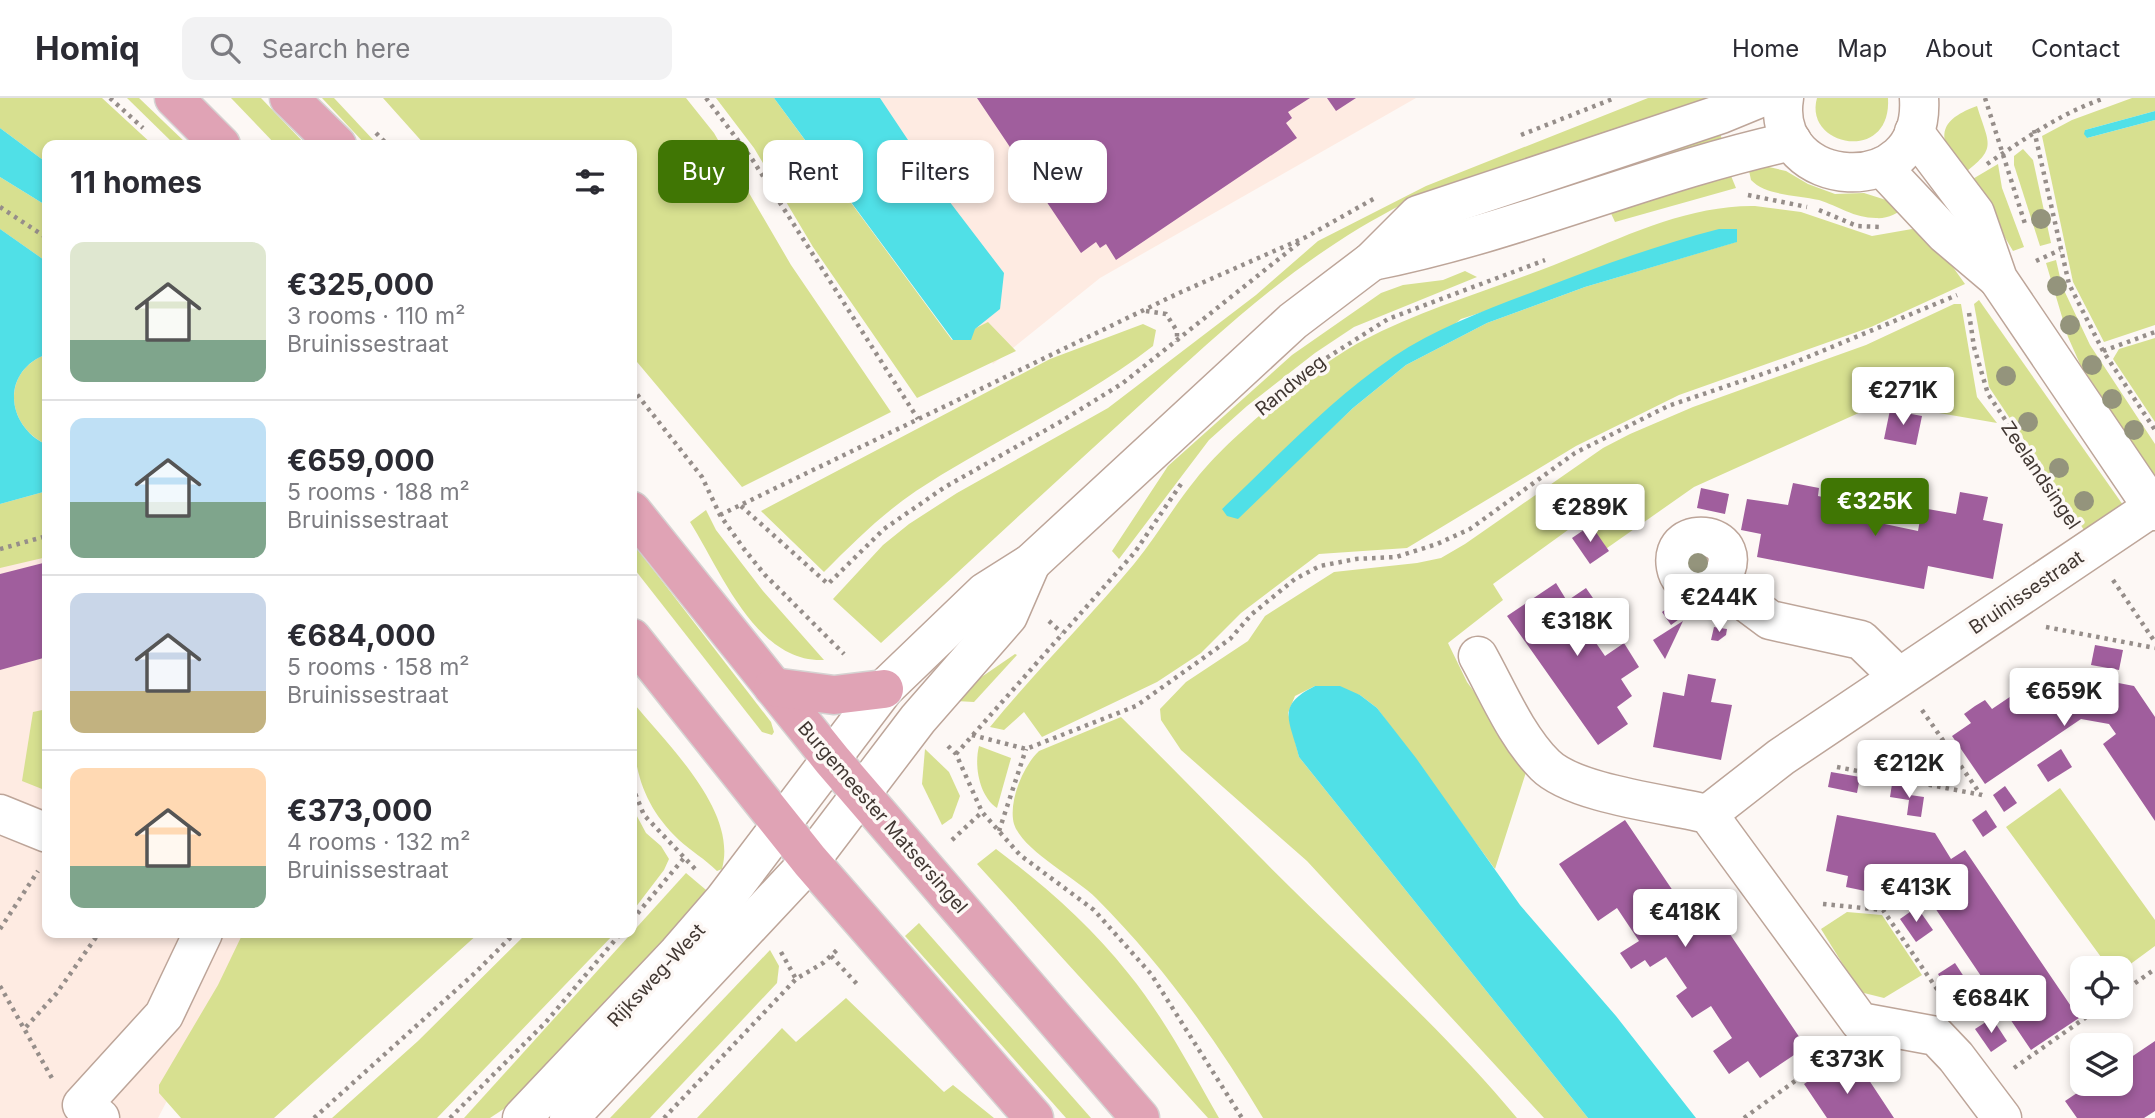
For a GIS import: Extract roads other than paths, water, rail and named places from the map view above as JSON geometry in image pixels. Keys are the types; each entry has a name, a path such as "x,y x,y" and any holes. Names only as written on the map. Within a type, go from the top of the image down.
{"main road":[{"path":"174,98 216,140"},
{"path":"289,98 332,140"},
{"name":"Burgemeester Matsersingel","path":"637,517 832,760 1140,1118"},
{"path":"637,644 810,861 1034,1118"},
{"path":"773,687 834,695 884,689"}],"street":[{"path":"832,760 884,689 985,592 1031,563 1293,321 1371,261 1418,215 1721,114 1760,98"},
{"path":"1784,98 1785,124 1792,141 1806,157 1832,171 1862,174 1882,167 1907,146 1926,110"},
{"path":"1926,110 1975,213 1982,285"},
{"path":"1371,261 1436,249 1734,154 1792,141"},
{"path":"1882,167 1945,234 2154,509"},
{"name":"Bruinissestraat","path":"1708,814 1781,757 1990,615 2154,509"},
{"path":"861,794 918,719 1008,616 1031,563"},
{"path":"1719,582 1770,620 1861,640 1899,677"},
{"path":"1478,656 1524,738 1546,765 1565,780 1708,814 1772,898 1860,1022 1936,1036 1992,1105"},
{"name":"Rijksweg-West","path":"522,1118 678,953 832,760"},
{"name":"Rijksweg-West","path":"569,1118 810,861 861,794"},
{"path":"0,814 42,847"},
{"path":"82,1114 164,1015 201,938"}],"water":[{"path":"774,98 880,98 908,140 877,140 877,203 951,203 1004,273 1000,309 975,329 971,340 953,340 852,203 863,203 863,140 805,140"},
{"path":"2155,111 2155,120 2087,138 2084,134 2085,130"},
{"path":"0,128 42,159 42,203 0,177"},
{"path":"0,229 42,258 42,357 32,362 22,373 14,398 16,412 23,425 42,442 42,492 0,504"},
{"path":"1719,229 1737,229 1737,242 1585,287 1487,323 1406,365 1353,408 1238,519 1227,516 1222,509 1326,410 1410,346 1464,319 1560,281 1650,249"},
{"path":"1315,686 1340,686 1360,695 1377,708 1416,758 1520,905 1616,1016 1696,1118 1588,1118 1299,757 1290,724 1290,707 1302,693"}]}
